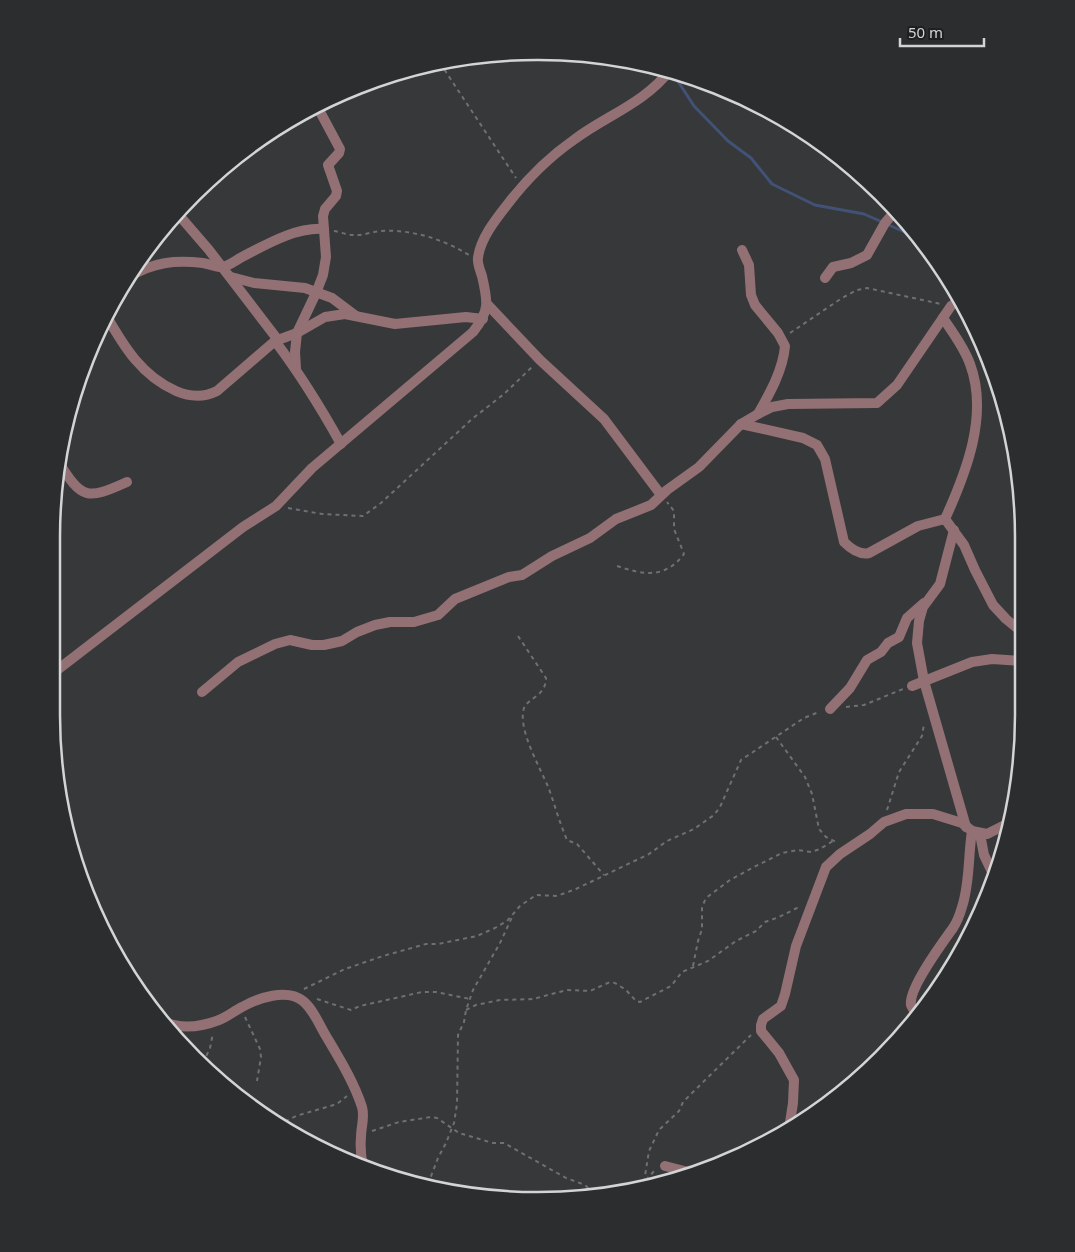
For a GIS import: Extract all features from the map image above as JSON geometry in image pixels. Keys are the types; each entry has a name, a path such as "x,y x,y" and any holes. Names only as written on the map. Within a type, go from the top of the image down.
{"street":[{"path":"60,668 243,527 276,506 312,468 473,332 483,319 487,304 485,288 477,260 488,233 498,217 522,186 553,156 575,138 632,104 665,77"},
{"path":"296,368 297,333 316,293 323,274 326,257 324,209 336,196 337,191 328,165 340,150 320,112"},
{"path":"825,278 833,267 851,263 867,255 891,216"},
{"path":"182,219 231,277 296,368 341,444"},
{"path":"142,269 164,263 188,261 223,267 267,244 302,230 324,229"},
{"path":"742,250 749,265 751,295 755,306 782,339 785,349 771,392 758,414"},
{"path":"231,277 254,283 305,288 332,298 357,317"},
{"path":"487,304 540,360 604,420 661,495"},
{"path":"202,692 238,662 276,644 290,640 312,645 324,645 342,641 357,632 375,625 390,622 414,622 438,615 455,598 509,577 522,575 552,556 590,538 616,519 651,505 661,495 699,467 741,424 758,414 788,404 876,403 897,386 954,304"},
{"path":"111,323 119,338 142,368 161,384 182,394 200,397 217,391 276,341 297,333 325,317 345,314 395,324 466,316 483,319"},
{"path":"943,318 963,347 970,363 974,377 976,417 973,447 959,489 945,519"},
{"path":"741,424 803,438 817,445 825,459 844,542 857,552 870,553 918,526 945,519"},
{"path":"65,472 73,484 85,494 104,492 127,482"},
{"path":"945,519 964,545 974,570 993,605 1015,626"},
{"path":"954,530 940,584 924,607 919,621 917,643 924,681 973,830 990,868"},
{"path":"830,708 850,688 867,660 881,652 888,643 899,637 907,618 930,598"},
{"path":"912,686 978,661 992,659 1015,660"},
{"path":"791,1119 794,1080 779,1053 761,1031 761,1025 763,1019 781,1006 796,946 826,867 884,822 906,814 933,814 962,823 973,830 987,834 1002,827"},
{"path":"913,1009 911,1005 912,997 932,956 953,928 962,907 966,893 968,853 973,830"},
{"path":"176,1026 189,1027 217,1021 242,1006 265,998 288,995 302,1001 315,1016 344,1068 363,1110 360,1149 362,1158"},
{"path":"665,1166 681,1170"}],"path":[{"path":"444,69 506,165 522,186"},
{"path":"324,229 354,236 380,231 408,233 438,239 457,247 477,260"},
{"path":"782,339 842,298 857,290 867,288 892,295 903,295 951,306"},
{"path":"276,506 322,514 363,516 381,503 472,419 504,394 540,360"},
{"path":"617,566 639,573 668,570 677,564 684,554 674,529 674,510 661,495"},
{"path":"518,636 546,678 545,685 538,696 528,702 524,708 529,745 547,785 567,840 576,844 604,875"},
{"path":"430,1180 452,1129 457,1104 458,1035 464,1022 466,1010 473,990 520,906 536,895 557,896 576,889 649,854 668,841 704,823 720,807 741,760 804,718 830,708 864,705 912,686"},
{"path":"884,822 899,772 922,736 925,722"},
{"path":"776,737 805,777 812,794 819,830 832,841 849,848"},
{"path":"694,966 702,929 702,907 706,898 738,876 782,854 798,850 811,852 820,849 832,841"},
{"path":"466,1010 476,1005 500,1000 533,999 567,990 590,991 610,982 626,990 636,1001 640,1002 672,986 682,972 708,961 736,941 756,931 769,920 813,900"},
{"path":"288,995 317,984 345,968 376,958 415,946 438,944 477,936 495,928 514,914"},
{"path":"302,1001 321,1000 351,1010 360,1006 422,992 436,992 470,998"},
{"path":"242,1006 245,1018 260,1050 261,1057 257,1081"},
{"path":"206,1057 217,1021"},
{"path":"644,1180 650,1151 659,1130 679,1111 683,1102 761,1025"},
{"path":"286,1120 337,1104 354,1088"},
{"path":"361,1135 386,1125 431,1117 437,1118 452,1129 487,1142 504,1143 566,1178 585,1185 589,1189"},
{"path":"646,1179 656,1169 665,1166"}],"waterway":[{"path":"678,81 694,106 728,141 751,158 772,184 815,205 864,214 904,232"}]}
